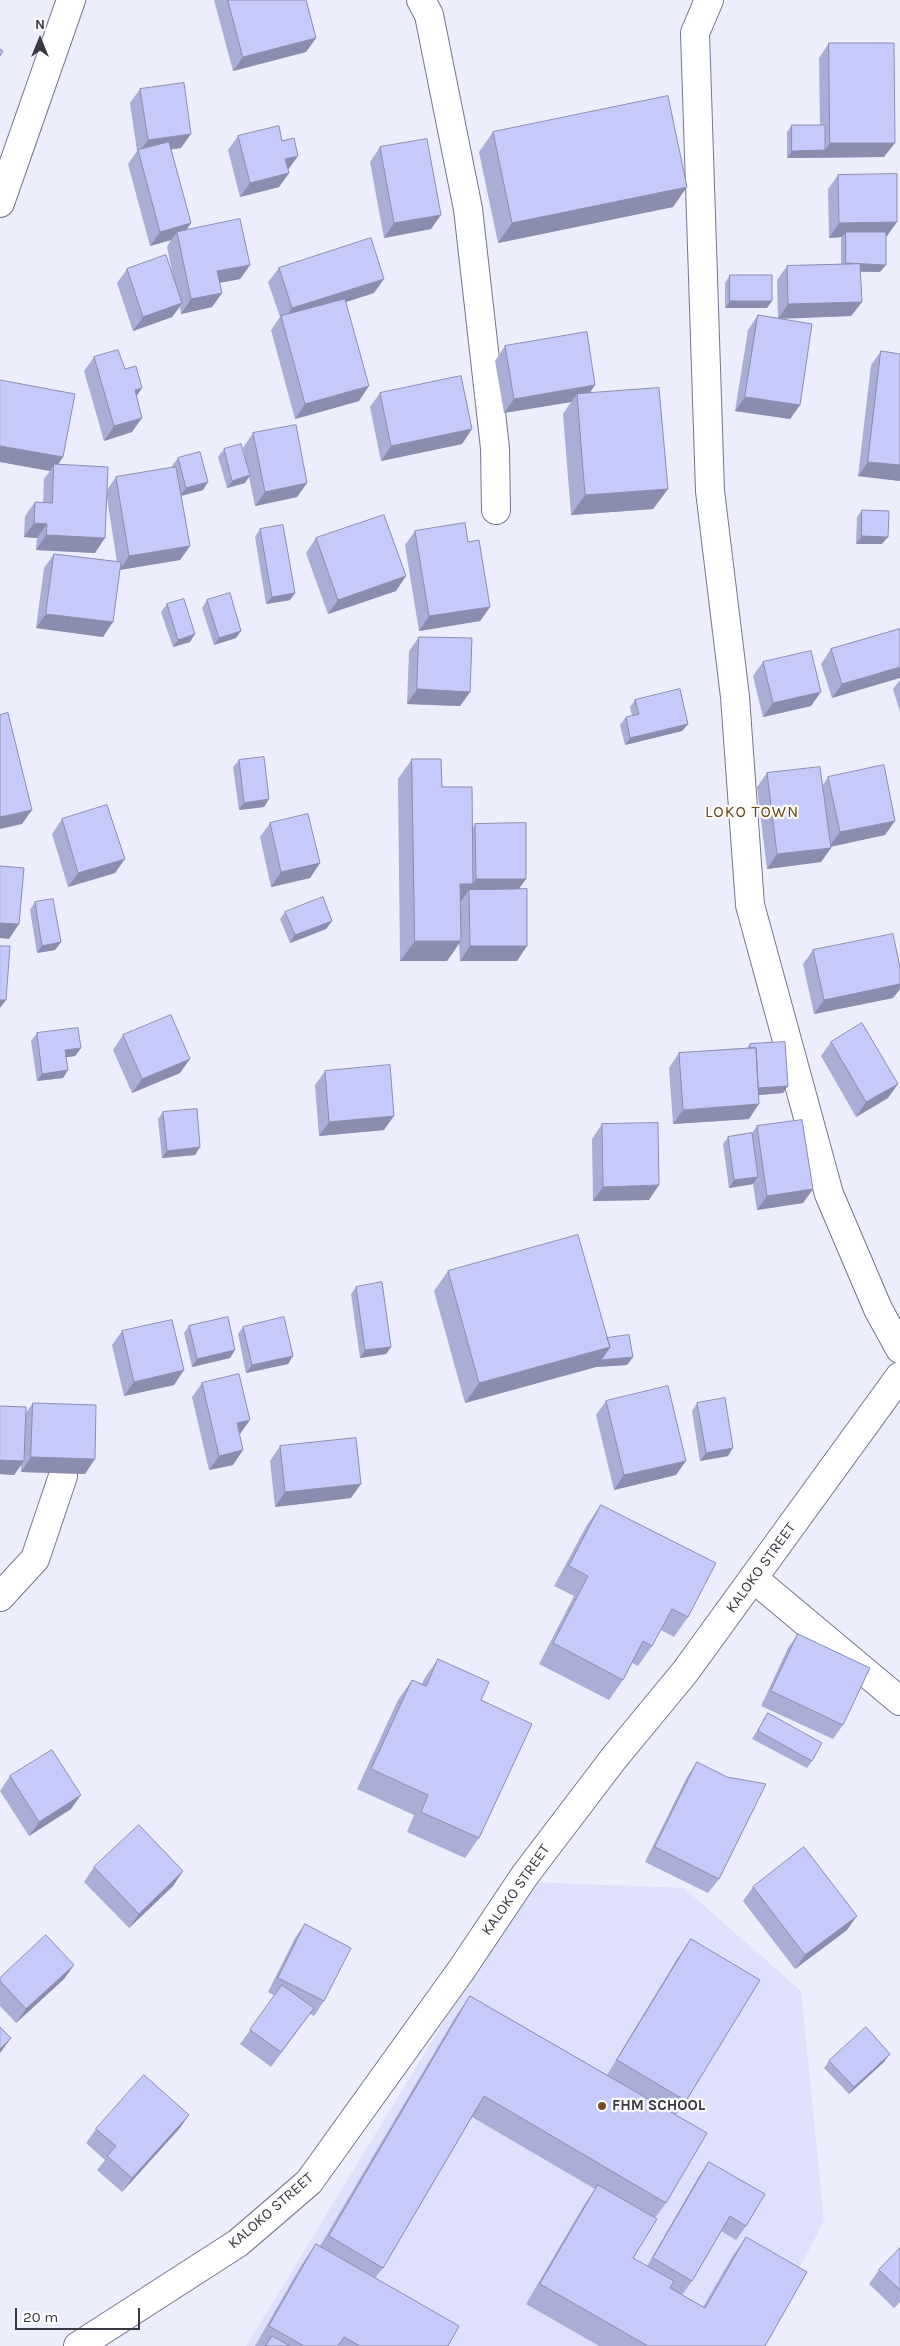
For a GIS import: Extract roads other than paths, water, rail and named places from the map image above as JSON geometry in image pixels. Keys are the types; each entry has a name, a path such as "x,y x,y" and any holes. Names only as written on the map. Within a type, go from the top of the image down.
{"street":[{"path":"0,203 71,0"},
{"path":"421,0 429,15 468,209 495,448 496,510"},
{"path":"709,0 695,33 710,491 735,697 750,905 829,1194 878,1309 900,1349"},
{"name":"KALOKO STREET","path":"78,2346 238,2243 309,2182 462,1969 525,1875 614,1758 685,1672 900,1376"},
{"path":"0,1597 35,1559 63,1476"},
{"path":"753,1578 900,1701"}],"place":[{"name":"FHM SCHOOL","path":"602,2106"}],"district":[{"name":"LOKO TOWN","path":"752,812"}]}
